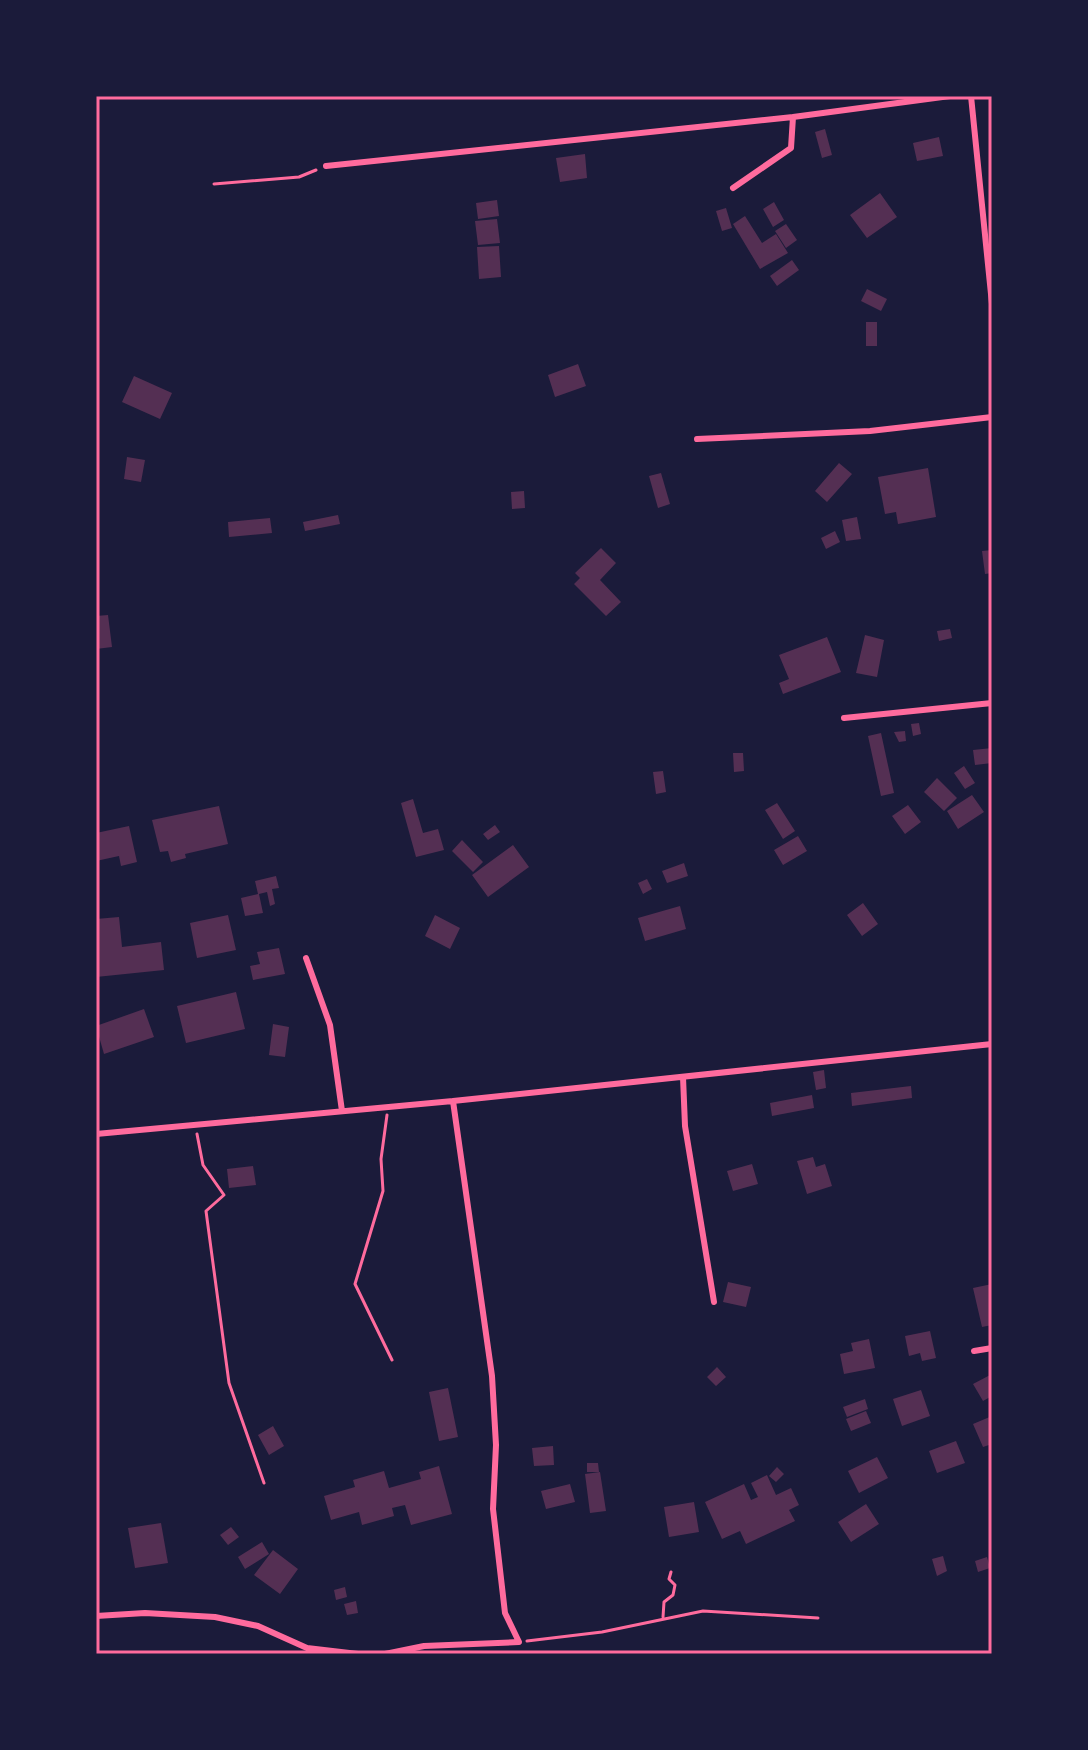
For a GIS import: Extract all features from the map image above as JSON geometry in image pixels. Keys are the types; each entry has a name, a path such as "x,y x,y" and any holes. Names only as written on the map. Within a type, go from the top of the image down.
{"street":[{"path":"326,166 793,117 950,96"},
{"path":"971,96 992,304"},
{"path":"733,188 791,148 793,117"},
{"path":"697,439 870,431 992,417"},
{"path":"844,718 992,703"},
{"path":"306,958 330,1025 342,1111"},
{"path":"96,1134 453,1101 992,1044"},
{"path":"683,1077 685,1126 714,1302"},
{"path":"385,1654 424,1646 519,1642 505,1613 493,1509 496,1445 492,1376 453,1101"},
{"path":"974,1351 992,1348"},
{"path":"96,1616 145,1613 215,1617 258,1626 307,1648 358,1654"}],"path":[{"path":"214,184 299,177 326,166"},
{"path":"387,1107 381,1159 383,1191 355,1284 392,1360"},
{"path":"195,1125 203,1165 224,1195 206,1211 229,1383 264,1483"},
{"path":"663,1617 664,1602 673,1595 675,1585 669,1579 671,1572"},
{"path":"519,1642 602,1632 703,1611 818,1618"}],"building":[{"path":"825,129 832,155 822,158 815,132"},
{"path":"939,137 943,156 917,161 913,143"},
{"path":"585,154 587,178 560,182 556,158"},
{"path":"880,193 897,217 867,238 850,215"},
{"path":"497,200 499,216 478,219 476,203"},
{"path":"774,202 784,220 773,227 763,209"},
{"path":"726,208 732,228 722,231 716,211"},
{"path":"745,216 762,243 776,234 788,253 760,269 733,224"},
{"path":"497,219 500,243 478,245 475,221"},
{"path":"786,224 797,240 786,248 775,231"},
{"path":"499,246 501,277 479,279 477,247"},
{"path":"792,260 799,270 777,286 770,276"},
{"path":"867,289 887,299 881,311 861,301"},
{"path":"866,322 877,322 877,346 866,346"},
{"path":"578,364 586,386 555,397 548,375"},
{"path":"134,376 172,393 160,419 122,402"},
{"path":"127,457 145,460 141,482 124,479"},
{"path":"839,463 852,474 827,502 815,491"},
{"path":"928,468 936,517 898,524 896,512 885,514 878,477"},
{"path":"661,473 670,504 658,508 649,476"},
{"path":"524,491 525,508 512,509 511,492"},
{"path":"338,515 340,524 305,531 303,522"},
{"path":"857,517 861,539 846,541 842,520"},
{"path":"270,518 272,533 229,537 228,522"},
{"path":"835,531 840,542 826,549 821,538"},
{"path":"601,548 616,563 600,580 621,602 606,616 574,584 580,578 575,573"},
{"path":"992,550 992,573 985,574 982,551"},
{"path":"108,615 112,647 96,649 96,616"},
{"path":"950,629 952,638 939,641 937,631"},
{"path":"865,635 884,640 877,677 856,673"},
{"path":"827,637 841,672 783,694 779,683 789,679 779,655"},
{"path":"919,723 921,734 913,736 911,724"},
{"path":"905,731 906,741 899,742 894,732"},
{"path":"881,733 894,793 881,796 868,736"},
{"path":"992,748 992,763 975,765 973,750"},
{"path":"733,753 743,753 744,771 734,772"},
{"path":"964,766 975,783 965,789 954,773"},
{"path":"663,771 666,792 656,794 653,772"},
{"path":"937,778 957,798 944,811 924,792"},
{"path":"972,795 984,812 958,829 947,811"},
{"path":"413,799 423,833 438,829 444,850 416,857 401,803"},
{"path":"777,803 795,831 783,839 765,810"},
{"path":"908,805 921,822 905,834 892,816"},
{"path":"219,806 228,844 185,854 186,858 171,862 168,851 160,852 152,820"},
{"path":"495,825 500,832 488,840 483,834"},
{"path":"129,826 137,862 121,866 119,856 96,861 96,833"},
{"path":"798,836 807,851 783,865 774,850"},
{"path":"462,840 483,862 473,872 452,851"},
{"path":"513,845 529,867 488,897 472,875"},
{"path":"684,863 688,876 667,883 662,871"},
{"path":"276,876 279,888 272,889 275,904 270,906 267,892 259,894 263,913 245,916 241,898 258,894 255,881"},
{"path":"647,879 652,889 643,894 638,883"},
{"path":"863,903 878,924 862,936 847,915"},
{"path":"680,906 686,929 645,941 638,918"},
{"path":"228,915 236,950 197,958 190,923"},
{"path":"435,915 460,928 450,949 425,936"},
{"path":"119,917 122,947 161,942 164,970 96,977 96,919"},
{"path":"279,948 285,974 253,980 250,966 260,964 257,952"},
{"path":"236,992 245,1029 186,1043 177,1006"},
{"path":"144,1009 154,1037 104,1054 96,1026"},
{"path":"273,1024 289,1027 285,1057 269,1055"},
{"path":"824,1070 826,1088 816,1090 813,1072"},
{"path":"911,1086 912,1098 852,1106 851,1093"},
{"path":"812,1095 814,1108 772,1116 770,1103"},
{"path":"813,1157 816,1167 825,1164 832,1186 807,1194 797,1161"},
{"path":"752,1164 758,1184 733,1191 727,1171"},
{"path":"253,1166 256,1185 229,1188 227,1169"},
{"path":"728,1282 751,1287 746,1307 723,1302"},
{"path":"992,1284 992,1325 982,1327 973,1288"},
{"path":"930,1331 936,1358 922,1361 920,1353 909,1356 905,1336"},
{"path":"869,1339 875,1368 844,1374 840,1354 853,1351 851,1343"},
{"path":"717,1367 726,1377 716,1386 707,1377"},
{"path":"992,1374 992,1396 983,1401 973,1384"},
{"path":"448,1388 458,1437 439,1441 429,1392"},
{"path":"921,1390 930,1416 902,1426 893,1399"},
{"path":"865,1399 868,1409 847,1417 843,1407"},
{"path":"866,1411 871,1423 851,1431 846,1419"},
{"path":"992,1416 992,1444 983,1447 973,1424"},
{"path":"273,1426 284,1446 269,1455 258,1435"},
{"path":"956,1441 965,1463 937,1473 929,1451"},
{"path":"553,1446 554,1465 534,1466 532,1448"},
{"path":"877,1457 888,1478 859,1493 848,1471"},
{"path":"587,1463 598,1463 599,1472 587,1472"},
{"path":"439,1466 452,1514 411,1525 405,1505 392,1508 394,1516 362,1525 359,1512 331,1520 324,1496 355,1487 353,1480 384,1471 389,1488 421,1479 419,1472"},
{"path":"777,1467 784,1474 776,1482 769,1476"},
{"path":"600,1472 606,1511 590,1513 585,1474"},
{"path":"767,1475 776,1495 791,1488 799,1505 789,1510 795,1521 746,1544 740,1531 722,1539 705,1502 744,1484 751,1500 758,1497 751,1483"},
{"path":"570,1484 575,1502 546,1509 541,1491"},
{"path":"694,1502 699,1532 669,1537 664,1507"},
{"path":"866,1504 879,1524 851,1542 838,1522"},
{"path":"161,1523 168,1563 135,1568 128,1528"},
{"path":"231,1527 239,1537 228,1545 220,1535"},
{"path":"262,1542 269,1554 245,1569 238,1557"},
{"path":"273,1550 298,1569 280,1594 254,1575"},
{"path":"943,1556 947,1571 937,1576 932,1559"},
{"path":"987,1557 990,1568 978,1572 975,1561"},
{"path":"345,1587 347,1597 336,1600 334,1590"},
{"path":"356,1601 358,1613 347,1615 344,1604"}]}
